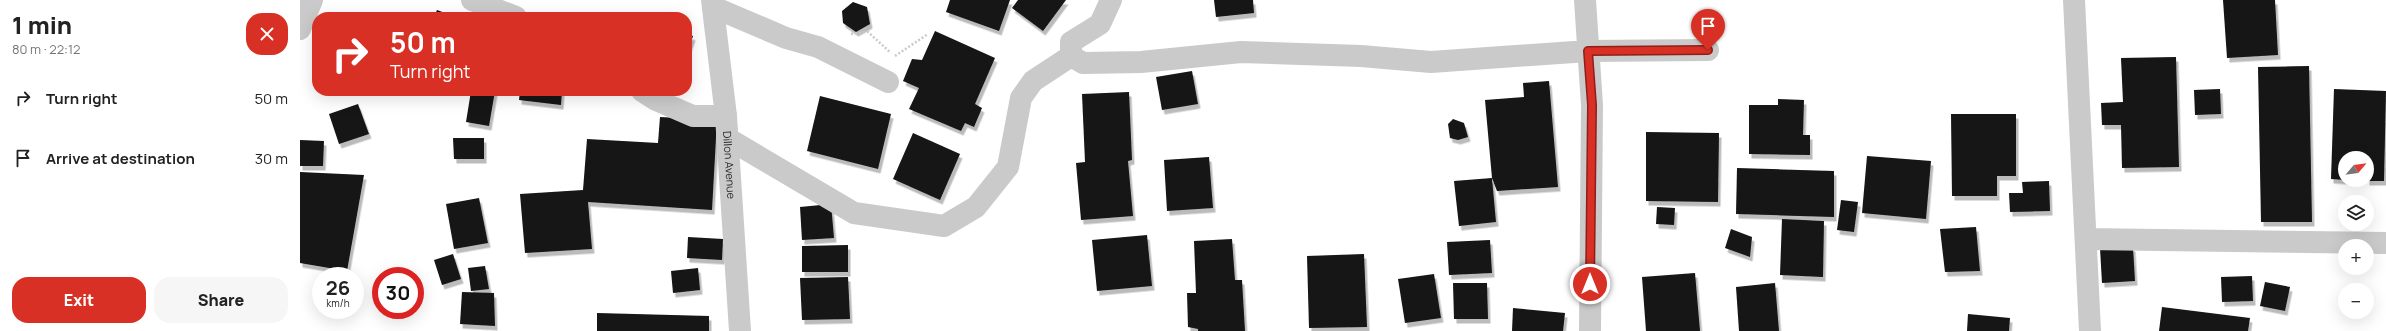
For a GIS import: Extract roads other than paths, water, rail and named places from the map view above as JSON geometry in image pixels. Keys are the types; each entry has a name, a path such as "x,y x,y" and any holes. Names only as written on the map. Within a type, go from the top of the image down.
{"street":[{"path":"300,29 312,0"},
{"path":"472,0 503,12"},
{"path":"1071,56 1070,42 1100,24 1112,0"},
{"path":"1585,0 1592,105 1590,331"},
{"path":"2074,0 2090,331"},
{"path":"713,4 786,38 818,48 888,82"},
{"name":"Dillon Avenue","path":"713,4 726,116 740,331"},
{"path":"1071,56 1083,63 1141,62 1241,52 1361,56 1431,62 1588,51 1708,50"},
{"path":"727,138 854,213 944,226 976,207 1008,167 1021,98 1033,81 1071,56"},
{"path":"650,96 693,116 726,116"},
{"path":"2086,239 2386,243"}]}
